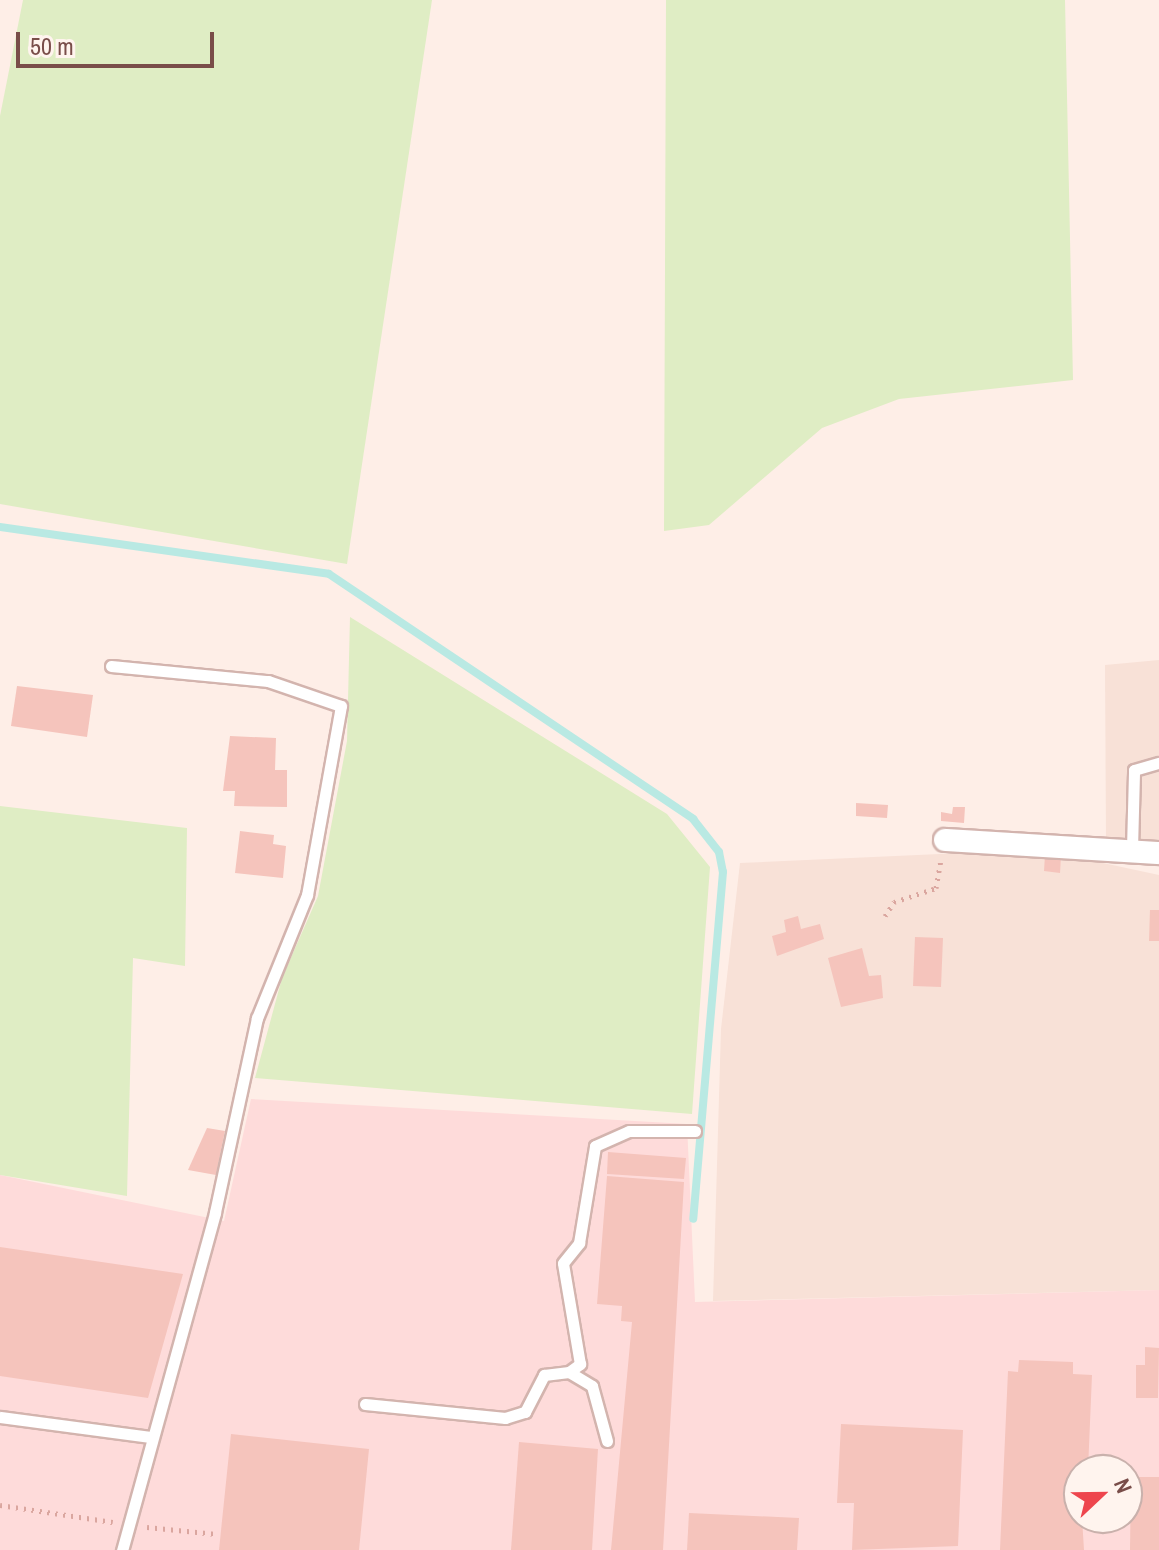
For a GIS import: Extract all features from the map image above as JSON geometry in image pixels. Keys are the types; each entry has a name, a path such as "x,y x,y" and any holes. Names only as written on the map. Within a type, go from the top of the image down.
{"street":[{"path":"945,840 1159,853"}],"lane":[{"path":"111,666 268,681 341,706 307,895 257,1018 215,1213 149,1437 122,1550"},
{"path":"1132,849 1134,770 1159,763"},
{"path":"365,1404 505,1418 525,1412 544,1375 569,1372 580,1364 563,1263 579,1243 595,1146 629,1131 695,1131"},
{"path":"569,1372 592,1386 607,1441"},
{"path":"0,1417 149,1437"}],"path":[{"path":"885,916 894,902 936,888 945,840"}],"shaded area":[{"path":"1159,660 1159,848 1106,840 1105,665"},
{"path":"962,853 1061,854 1159,875 1159,1290 713,1301 721,1029 740,863"},
{"path":"251,1099 687,1124 695,1302 1159,1290 1159,1550 0,1550 0,1175 224,1221"}],"green space":[{"path":"23,0 432,0 347,564 0,504 0,116"},
{"path":"666,0 1065,0 1073,380 899,399 822,428 709,525 664,531"},
{"path":"350,617 667,814 710,867 692,1114 255,1078 282,978 318,896 347,741"},
{"path":"0,806 187,828 185,966 133,958 127,1196 0,1175"}],"building":[{"path":"17,686 93,695 87,737 11,726"},
{"path":"230,736 276,738 275,770 287,770 287,807 234,806 235,791 223,791"},
{"path":"856,803 888,805 887,818 856,816"},
{"path":"953,807 965,807 964,823 941,821 941,812 952,814"},
{"path":"240,831 274,835 273,844 286,846 283,878 235,873"},
{"path":"1045,855 1061,856 1060,873 1044,871"},
{"path":"1150,910 1159,910 1159,941 1149,941"},
{"path":"798,916 801,929 820,924 824,939 777,956 772,936 786,932 784,920"},
{"path":"915,937 943,938 941,987 913,986"},
{"path":"862,948 869,976 881,975 883,998 841,1007 828,958"},
{"path":"207,1128 225,1131 216,1175 188,1170"},
{"path":"608,1152 686,1158 684,1179 607,1174"},
{"path":"607,1176 684,1182 663,1550 611,1550 632,1322 621,1321 622,1306 597,1304"},
{"path":"0,1247 183,1274 148,1398 0,1376"},
{"path":"1145,1347 1159,1348 1158,1398 1136,1398 1136,1365 1145,1365"},
{"path":"1019,1360 1073,1362 1073,1374 1092,1375 1089,1454 1063,1454 1063,1534 1083,1534 1084,1550 1000,1550 1008,1371 1018,1372"},
{"path":"841,1424 963,1430 958,1546 852,1550 854,1503 837,1503"},
{"path":"231,1434 369,1449 359,1550 219,1550"},
{"path":"519,1442 598,1449 592,1550 511,1550"},
{"path":"1143,1477 1159,1477 1159,1550 1130,1550 1130,1534 1143,1534"},
{"path":"689,1513 799,1518 797,1550 687,1550"}],"waterway":[{"path":"0,527 329,574 693,819 719,852 723,872 693,1219"}]}
